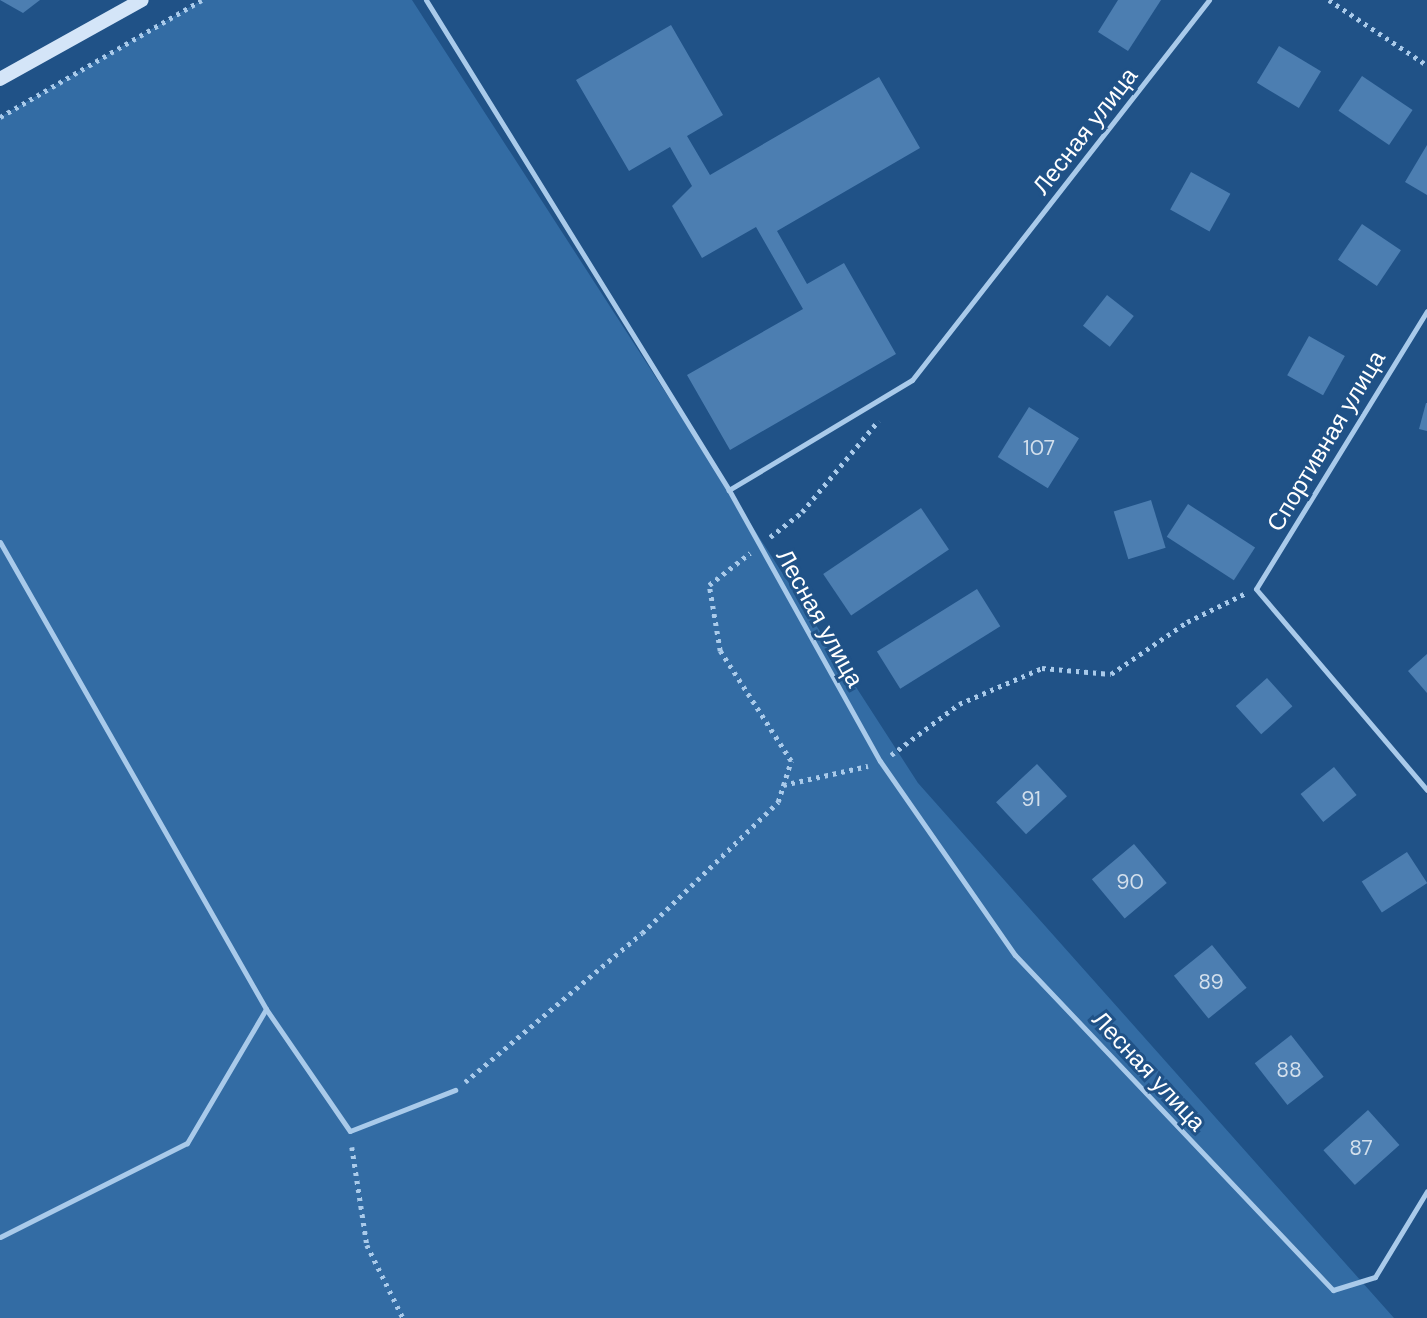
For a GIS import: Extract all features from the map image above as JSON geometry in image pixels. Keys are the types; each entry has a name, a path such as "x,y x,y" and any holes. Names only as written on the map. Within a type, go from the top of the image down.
{"street":[{"path":"0,79 142,0"}],"lane":[{"path":"426,0 729,490"},
{"name":"Лесная улица","path":"1209,0 912,380 729,490 880,761 1015,955 1333,1290 1375,1278 1427,1191"},
{"name":"Спортивная улица","path":"1256,589 1427,312"},
{"path":"0,541 266,1009 350,1131 456,1090"},
{"path":"1256,589 1427,790"},
{"path":"0,1237 187,1143 266,1009"}],"path":[{"path":"0,117 202,0"},
{"path":"1329,0 1427,65"},
{"path":"456,1090 642,933 778,802 791,761 720,651 709,585 803,512 887,410"},
{"path":"783,785 880,761 959,704 1042,668 1111,674 1187,622 1256,589"},
{"path":"350,1131 367,1244 403,1318"}],"shaded area":[{"path":"202,0 412,0 918,783 1394,1318 0,1318 0,117"}],"building":[{"path":"0,0 40,0 23,13"},
{"path":"1118,0 1161,0 1128,51 1098,32"},
{"path":"671,25 723,115 687,136 710,175 879,77 920,148 777,231 807,284 844,263 896,354 730,450 687,375 803,309 756,227 702,258 672,206 692,186 670,147 629,171 576,80"},
{"path":"1279,46 1321,71 1299,108 1257,83"},
{"path":"1362,76 1413,110 1389,145 1339,111"},
{"path":"1427,145 1427,195 1405,182"},
{"path":"1191,172 1230,194 1210,231 1170,210"},
{"path":"1362,224 1401,250 1377,286 1338,260"},
{"path":"1107,295 1134,316 1110,347 1083,326"},
{"path":"1309,336 1345,356 1323,395 1287,375"},
{"path":"1427,403 1427,431 1419,429"},
{"path":"1029,407 1079,438 1048,488 998,457"},
{"path":"1151,500 1166,548 1128,559 1114,511"},
{"path":"1188,504 1255,548 1234,580 1167,537"},
{"path":"921,508 949,549 851,615 823,574"},
{"path":"977,589 1000,626 900,689 877,652"},
{"path":"1427,654 1427,693 1408,671"},
{"path":"1267,678 1292,706 1261,734 1236,706"},
{"path":"1037,764 1067,796 1026,834 996,802"},
{"path":"1334,767 1357,795 1323,822 1301,794"},
{"path":"1134,844 1167,883 1125,918 1092,879"},
{"path":"1407,852 1427,883 1382,912 1362,881"},
{"path":"1212,945 1247,988 1209,1019 1174,976"},
{"path":"1291,1035 1324,1077 1287,1105 1255,1063"},
{"path":"1368,1110 1399,1145 1355,1185 1323,1150"}]}
